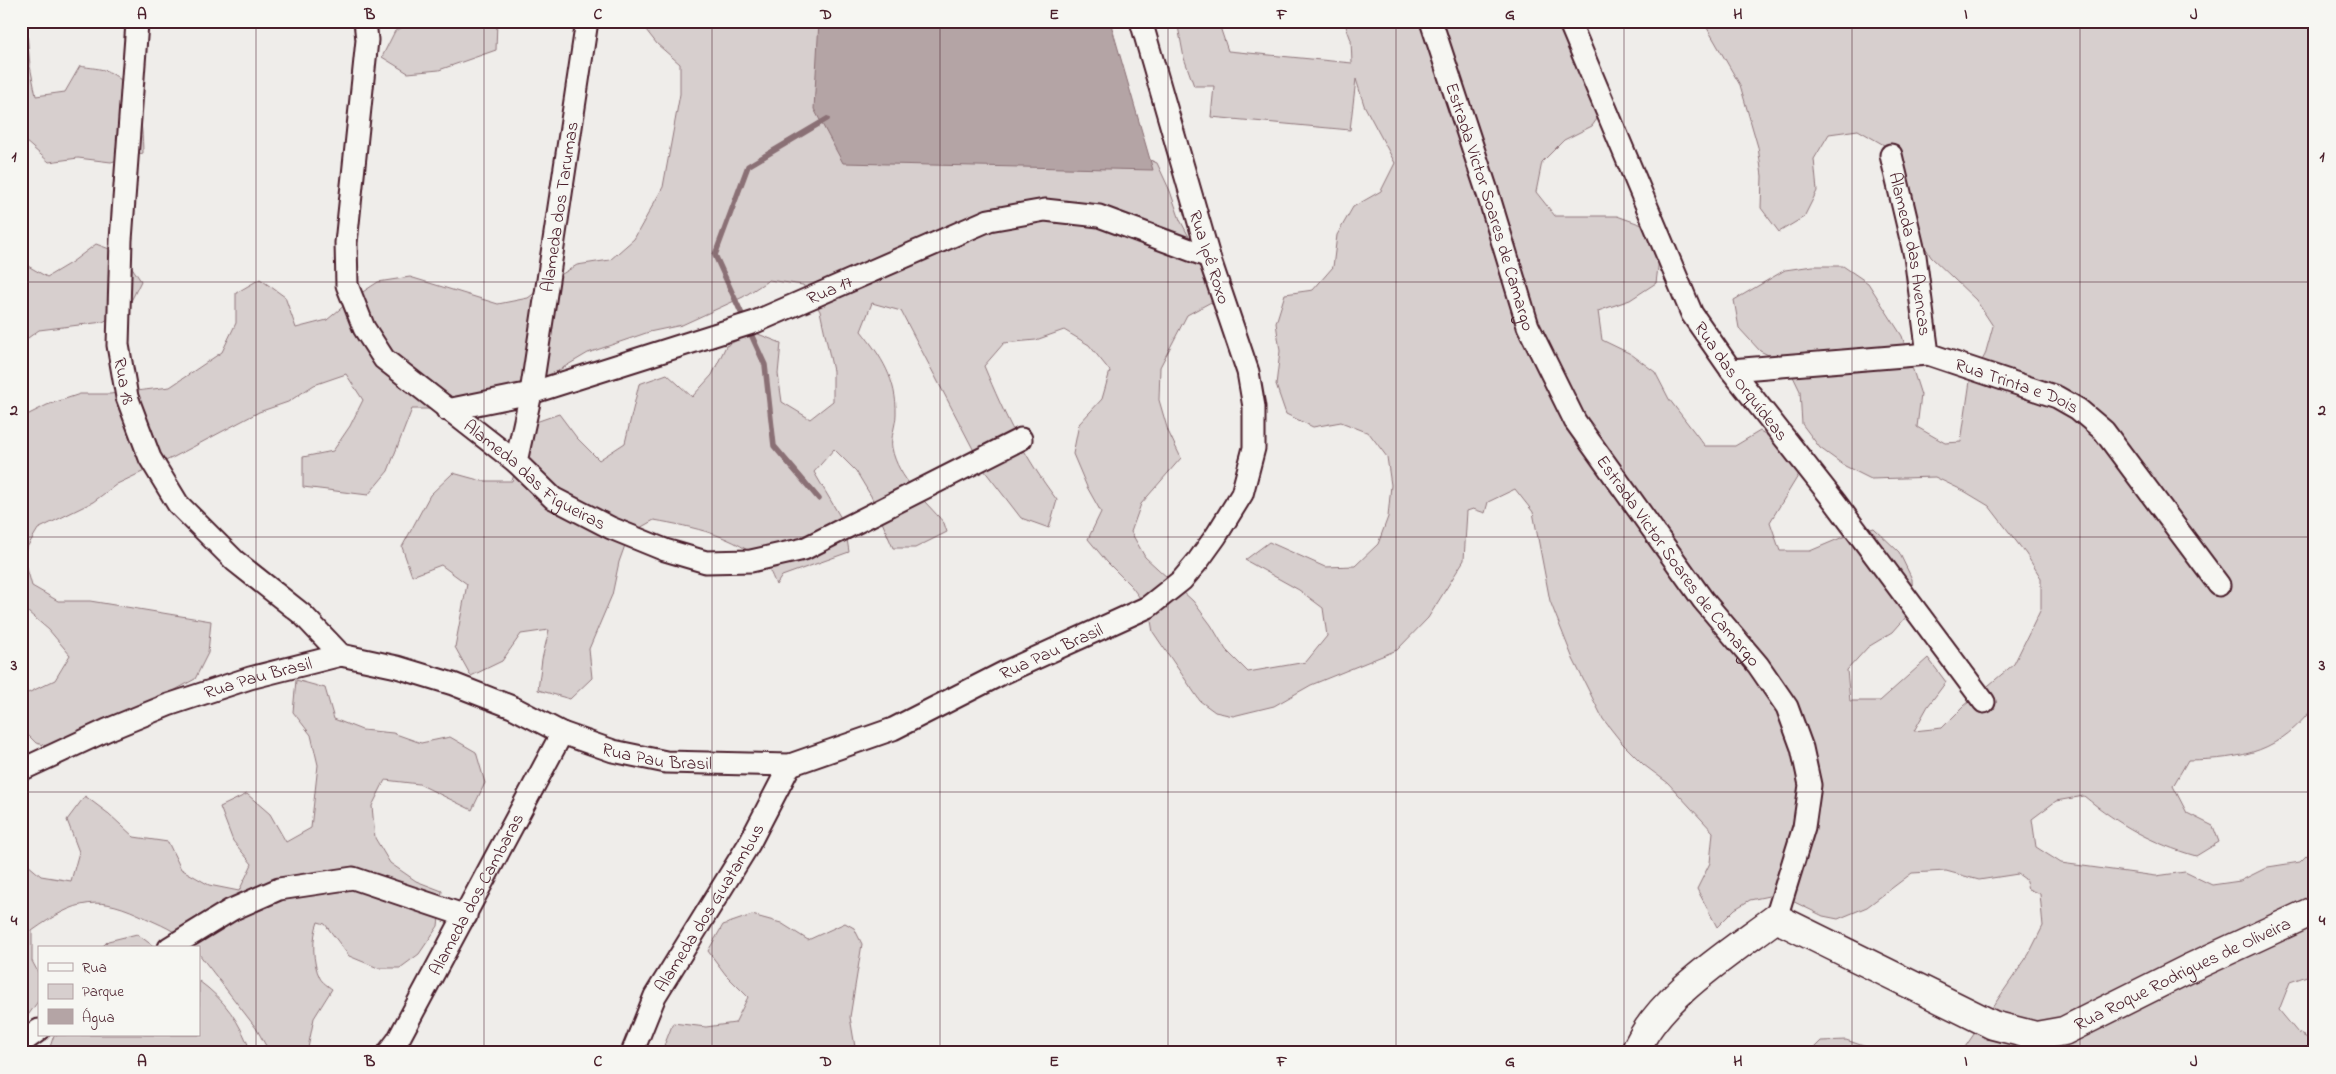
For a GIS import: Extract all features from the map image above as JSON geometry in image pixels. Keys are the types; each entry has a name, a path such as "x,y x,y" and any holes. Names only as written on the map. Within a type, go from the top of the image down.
{"main road":[{"name":"Rua Roque Rodrigues de Oliveira","path":"1776,918 1993,1025 2036,1036 2064,1031 2190,968 2315,910"},
{"path":"1635,1053 1650,1025 1688,984 1776,918"}],"street":[{"name":"Alameda das Figueiras","path":"365,21 367,40 346,243 348,285 364,328 384,359 516,462 553,498 665,550 706,562 751,561 804,548 1021,439"},
{"name":"Alameda dos Tarumas","path":"516,462 531,393 587,21"},
{"name":"Rua Ipê Roxo","path":"1140,21 1209,257 1248,372 1254,407 1254,448 1242,494"},
{"name":"Estrada Victor Soares de Camargo","path":"1431,21 1488,194 1528,326 1575,421 1704,600 1758,665 1787,707 1802,748 1810,785 1804,827 1776,918"},
{"name":"Rua das Orquídeas","path":"1569,21 1692,314 1731,370 1835,502 1984,702"},
{"name":"Rua 18","path":"137,23 121,240 118,345 127,397 150,458 178,504 235,561 303,616 341,655"},
{"name":"Alameda das Avencas","path":"1891,155 1915,256 1928,354"},
{"name":"Rua 17","path":"448,410 531,393 755,322 989,220 1045,210 1099,216 1209,257"},
{"name":"Rua Trinta e Dois","path":"1731,370 1928,354 2057,397 2078,409 2104,431 2219,585"},
{"name":"Rua Pau Brasil","path":"23,766 168,705 250,678 341,655 397,667 453,684 512,707 562,733 613,751 666,762 790,765 893,729 1003,673 1148,607 1182,580 1198,561 1242,494"},
{"name":"Alameda dos Cambaras","path":"388,1053 398,1040 466,916 562,733"},
{"name":"Alameda dos Guatambus","path":"632,1053 655,996 749,844 790,765"},
{"path":"172,946 232,910 279,889 353,878 466,916"},
{"path":"21,1043 38,1031"}],"green space":[{"path":"21,21 26,21 30,66 36,96 65,92 80,66 108,71 129,88 134,98 142,130 143,153 111,162 78,158 49,162 24,140 21,136"},
{"path":"415,21 497,21 496,50 439,70 408,73 382,57 395,31"},
{"path":"639,21 833,21 1157,163 1170,191 1180,220 1208,272 1213,301 1187,315 1160,367 1159,400 1168,431 1181,458 1141,504 1131,532 1145,557 1193,601 1211,625 1226,650 1248,672 1306,662 1327,636 1323,608 1299,590 1245,560 1269,542 1325,567 1355,566 1378,544 1388,517 1391,485 1387,457 1369,433 1341,422 1313,427 1286,414 1276,385 1280,351 1276,323 1285,294 1313,290 1333,267 1337,235 1353,207 1381,191 1395,163 1364,105 1356,79 1350,130 1211,117 1214,86 1194,86 1184,58 1177,21 1218,21 1228,51 1352,63 1351,40 1344,21 1569,21 1609,102 1592,126 1564,140 1542,162 1536,192 1555,216 1617,216 1645,226 1660,251 1656,283 1630,300 1598,311 1602,340 1631,354 1655,372 1669,399 1705,446 1735,446 1760,431 1786,446 1801,471 1770,522 1780,551 1810,551 1843,537 1874,528 1899,552 1912,579 1913,609 1893,632 1868,647 1847,670 1850,701 1880,701 1928,658 1946,682 1928,706 1914,731 1942,728 1964,706 2014,664 2041,609 2041,578 2026,554 1989,506 1964,491 1935,477 1871,479 1845,466 1820,448 1802,424 1800,391 1787,364 1760,351 1739,328 1734,300 1785,270 1813,266 1843,266 1868,283 1902,336 1921,395 1917,427 1945,443 1961,442 1970,381 1985,355 1993,326 1976,300 1931,257 1916,232 1897,172 1884,145 1858,130 1829,134 1814,159 1817,191 1804,217 1779,232 1761,208 1762,176 1758,147 1740,85 1703,21 2315,21 2315,705 2302,721 2288,733 2274,743 2259,750 2227,758 2188,760 2173,786 2187,813 2213,826 2219,842 2196,856 2165,846 2123,825 2084,796 2056,801 2032,819 2036,847 2061,863 2156,876 2185,872 2212,885 2240,881 2268,867 2300,862 2315,847 2315,973 2290,982 2279,1010 2298,1033 2315,1042 2315,1053 1961,1053 2029,954 2043,926 2040,894 2028,889 2025,879 2018,874 1979,880 1946,871 1912,873 1867,907 1838,919 1823,916 1778,894 1750,900 1735,909 1717,927 1697,889 1710,863 1713,832 1668,783 1644,765 1622,743 1603,719 1573,659 1550,601 1533,512 1515,489 1488,502 1485,513 1473,509 1467,511 1464,560 1428,618 1397,650 1311,685 1274,706 1233,716 1215,712 1200,701 1153,632 1149,610 1131,586 1107,562 1088,539 1101,512 1087,487 1073,454 1079,424 1102,399 1110,371 1089,345 1064,330 1036,340 1004,343 984,366 1016,436 1057,500 1049,528 1021,518 984,470 901,311 872,303 861,331 881,359 894,390 896,414 892,448 895,459 906,479 944,523 947,532 915,548 893,548 871,496 856,471 834,449 814,472 845,525 849,552 782,576 776,585 765,564 753,554 727,539 698,529 654,520 629,534 619,562 612,595 589,649 592,678 570,699 538,690 542,659 549,630 521,634 502,661 471,676 455,647 467,584 441,565 412,576 402,547 430,495 453,473 482,481 512,481 530,424 559,414 577,438 599,460 625,443 639,384 667,374 692,397 712,375 726,346 753,332 781,343 778,374 782,402 810,419 833,401 833,371 820,311 803,285 769,280 743,297 682,325 649,332 588,353 510,399 481,409 412,409 388,471 368,495 303,487 303,457 333,451 350,426 363,400 346,374 314,385 288,402 259,412 174,457 117,484 93,502 38,529 23,554 32,586 58,601 90,601 211,621 208,653 195,679 65,751 36,743 21,728 21,687 28,693 55,680 70,655 49,630 21,606 21,418 47,405 80,394 110,394 170,387 222,352 236,323 236,293 260,279 285,297 296,328 327,320 352,299 378,282 410,277 498,304 528,298 552,280 577,265 610,260 634,239 663,187 680,94 680,64 657,44"},
{"path":"96,244 123,254 141,281 128,307 103,322 39,330 21,343 21,262 47,277 72,262"},
{"path":"296,680 325,688 334,719 362,730 393,733 421,743 450,737 476,752 485,783 472,810 419,784 385,780 372,806 375,838 390,863 416,881 442,891 438,926 419,954 400,968 378,968 349,956 325,924 318,922 314,942 315,965 321,979 332,989 314,1018 307,1053 270,1053 256,1028 200,955 200,946 191,946 172,931 131,911 101,903 88,904 62,912 32,931 32,961 38,972 38,1001 21,1025 21,859 41,876 71,881 79,852 67,820 85,796 109,814 134,837 168,842 181,869 209,885 239,891 252,864 233,841 220,807 247,794 270,814 286,842 311,828 318,765 311,735 293,712"},
{"path":"752,915 781,923 808,940 845,923 854,928 862,944 850,1017 856,1053 665,1053 662,1051 673,1023 706,1027 735,1023 748,997 726,975 708,951 723,925"},
{"path":"137,934 153,946 103,946 108,941"},
{"path":"200,982 231,1012 251,1053 53,1053 50,1047 54,1036 200,1036"},
{"path":"1846,1040 1884,1053 1809,1053 1821,1041"}],"water":[{"path":"819,21 1110,21 1153,170 843,163 814,109"}],"waterway":[{"path":"819,499 774,446 765,365 715,255 748,166 827,119"}]}
